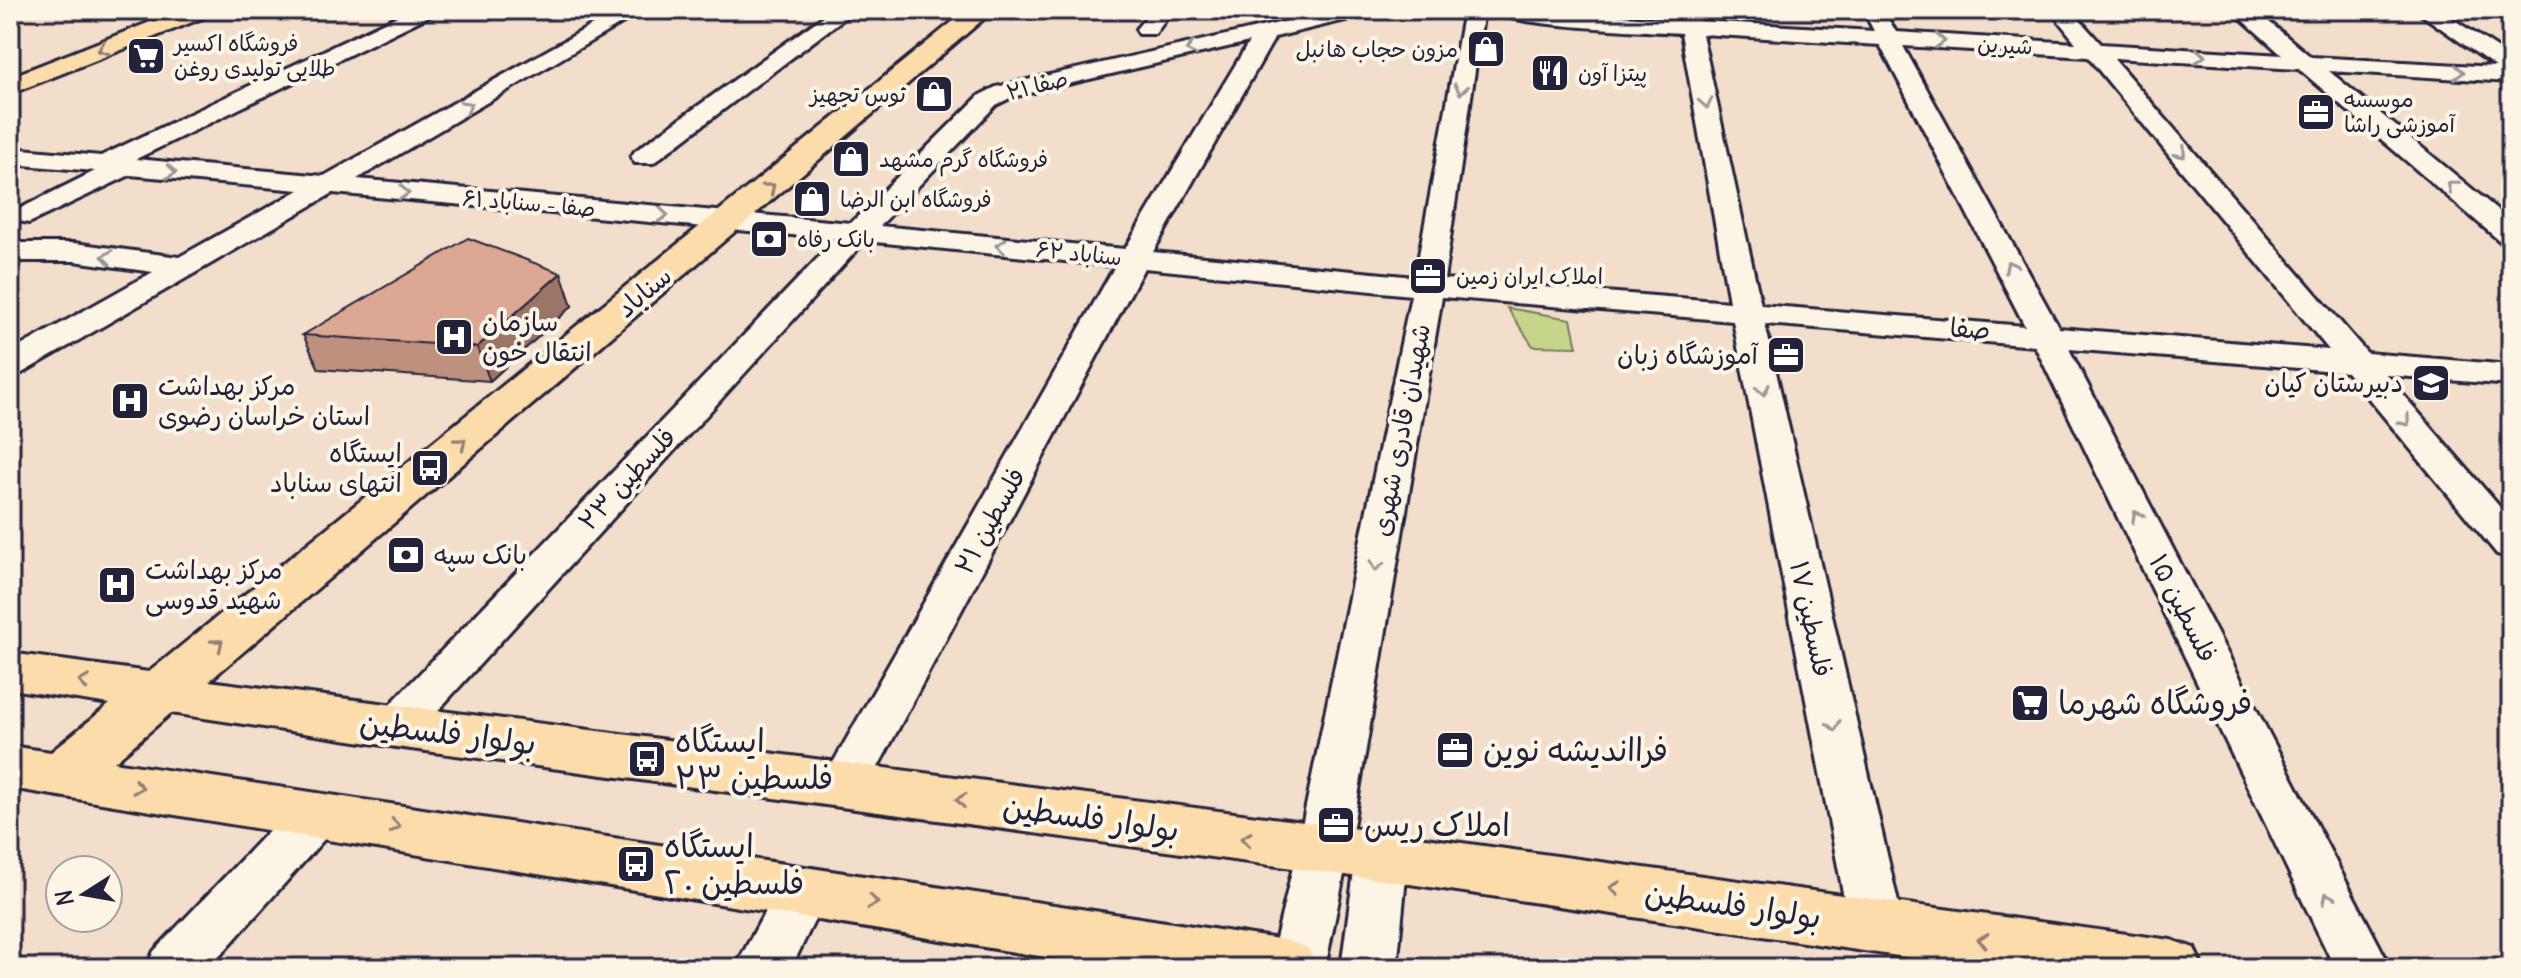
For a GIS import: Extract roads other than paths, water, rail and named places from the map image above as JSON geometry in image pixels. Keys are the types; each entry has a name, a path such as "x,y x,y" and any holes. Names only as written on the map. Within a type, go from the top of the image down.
{"main road":[{"path":"10,86 202,10"},
{"name":"سناباد","path":"35,771 157,694 982,10"},
{"name":"بولوار فلسطین","path":"10,671 396,727 1382,856 2171,968"},
{"path":"35,771 317,813 1285,968"}],"street":[{"path":"29,215 113,167 426,10"},
{"path":"10,366 634,10"},
{"path":"644,157 845,10"},
{"path":"1147,29 1163,10"},
{"name":"فلسطین ۱۵","path":"1873,10 2046,335 2363,968"},
{"path":"2060,10 2511,545"},
{"path":"2242,10 2511,236"},
{"path":"2425,10 2511,67"},
{"name":"شیرین","path":"1477,11 1545,17 1689,18 1889,38 2511,75"},
{"name":"شهیدان قادری شهری","path":"1297,968 1323,850 1477,11"},
{"path":"1225,101 1250,88 1278,41 1308,28 1372,12"},
{"name":"صفا ۲۱","path":"858,232 988,100 1004,92 1267,31 1372,12"},
{"name":"فلسطین ۱۷","path":"1689,18 1747,313 1876,924"},
{"name":"فلسطین ۲۱","path":"845,784 1134,259 1267,31"},
{"name":"صفا - سناباد ۶۱","path":"10,156 731,221"},
{"name":"سناباد ۶۲","path":"731,221 1428,287"},
{"name":"فلسطین ۲۳","path":"396,727 858,232"},
{"path":"10,252 74,252 185,267"},
{"name":"صفا","path":"1428,287 2511,375"},
{"path":"174,968 317,813"},
{"path":"1369,968 1382,856"},
{"path":"763,968 803,891"}],"place":[{"name":"مزون حجاب هانبل","path":"1486,49"},
{"name":"فروشگاه اکسیر طلایی تولیدی روغن","path":"146,56"},
{"name":"پیتزا آون","path":"1550,73"},
{"name":"توس تجهیز","path":"934,94"},
{"name":"موسسه آموزشی راشا","path":"2316,112"},
{"name":"فروشگاه گرم مشهد","path":"851,159"},
{"name":"فروشگاه ابن الرضا","path":"812,199"},
{"name":"بانک رفاه","path":"769,239"},
{"name":"املاک ایران زمین","path":"1428,276"},
{"name":"سازمان انتقال خون","path":"454,337"},
{"name":"آموزشگاه زبان","path":"1786,355"},
{"name":"دبیرستان کیان","path":"2431,383"},
{"name":"مرکز بهداشت استان خراسان رضوی","path":"130,401"},
{"name":"ايستگاه انتهای سناباد","path":"430,468"},
{"name":"بانک سپه","path":"406,555"},
{"name":"مرکز بهداشت شهید قدوسی","path":"117,585"},
{"name":"فروشگاه شهرما","path":"2030,703"},
{"name":"فرااندیشه نوین","path":"1455,750"},
{"name":"ایستگاه فلسطین ۲۳","path":"647,759"},
{"name":"املاک ریس","path":"1336,825"},
{"name":"ایستگاه فلسطین ٢۰","path":"636,864"}]}
